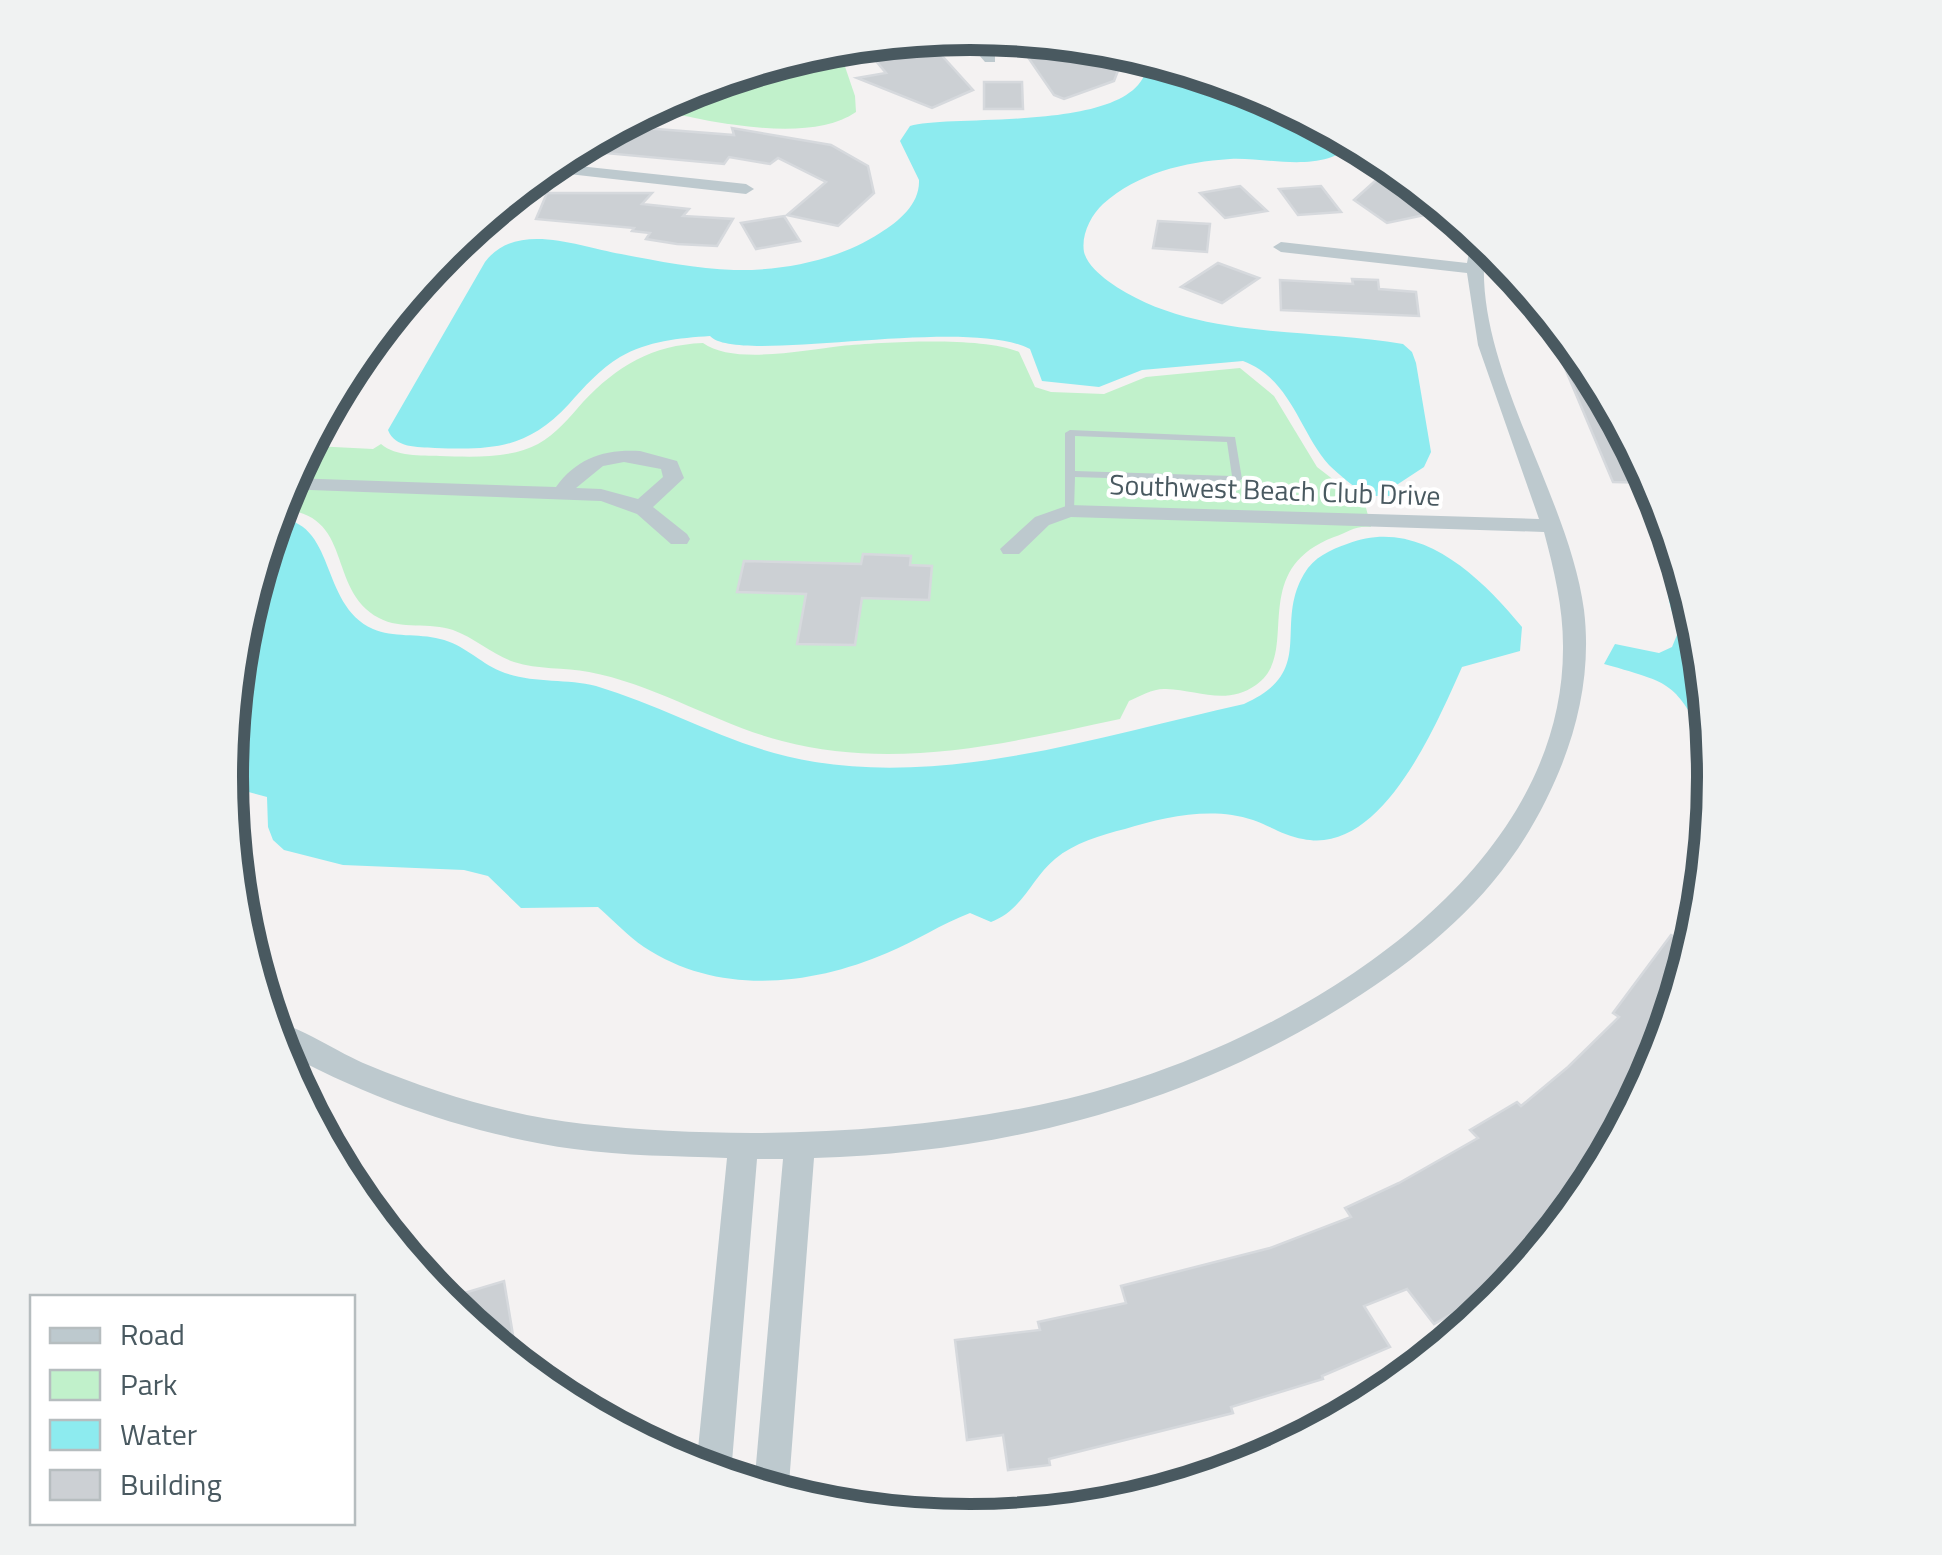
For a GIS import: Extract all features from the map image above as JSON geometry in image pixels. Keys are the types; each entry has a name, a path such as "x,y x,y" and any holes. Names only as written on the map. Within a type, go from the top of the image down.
{"street":[{"path":"982,50 990,59"},
{"path":"572,170 746,189"},
{"path":"1281,247 1472,269"},
{"path":"295,1045 443,1104 566,1134 744,1148 799,1148 918,1140 1054,1116 1228,1058 1340,998 1444,920 1508,848 1552,761 1572,686 1573,626 1550,526 1485,340 1472,269 1475,254"},
{"path":"564,492 580,468 599,459 632,456 670,465 674,478 642,506"},
{"path":"306,485 601,495 642,506 679,539"},
{"name":"Southwest Beach Club Drive","path":"1011,549 1042,521 1069,512 1550,526"},
{"path":"715,1458 744,1148"},
{"path":"773,1477 799,1148"}],"lane":[{"path":"1069,512 1070,432 1232,439 1236,479 1070,474"}],"green space":[{"path":"843,62 855,96 856,112 836,122 812,127 784,129 674,114 737,89"},
{"path":"703,343 716,350 750,355 882,343 981,344 1019,352 1035,387 1051,392 1104,394 1146,377 1240,368 1274,396 1317,467 1365,504 1371,527 1334,537 1307,552 1291,570 1279,612 1276,653 1269,671 1245,691 1223,696 1157,690 1129,701 1120,719 952,750 867,754 782,741 614,678 580,670 523,665 453,630 388,622 362,605 320,524 294,512 324,447 373,449 381,444 401,453 452,456 490,456 527,449 551,435 622,368 652,353"}],"water":[{"path":"1143,71 1205,89 1293,125 1342,152 1312,161 1213,161 1179,166 1146,177 1117,193 1095,214 1084,239 1088,261 1108,281 1175,314 1250,329 1403,344 1416,363 1431,452 1424,467 1392,488 1390,496 1366,496 1333,469 1283,393 1259,369 1243,361 1142,370 1099,387 1042,381 1030,349 999,340 956,337 762,346 729,344 710,336 675,339 620,357 554,419 508,444 414,447 396,440 388,430 485,262 498,249 531,239 549,240 678,264 734,270 791,266 829,257 880,233 912,204 919,180 900,141 910,126 1087,110 1119,99 1141,81"},
{"path":"291,521 309,533 343,601 373,629 448,641 511,675 596,686 751,746 831,764 890,768 1010,757 1244,704 1267,691 1280,677 1287,662 1296,593 1308,568 1335,549 1373,537 1422,544 1445,556 1486,588 1522,627 1520,651 1462,667 1422,751 1381,807 1358,827 1331,839 1303,839 1253,820 1221,814 1156,821 1097,837 1062,853 1019,903 991,922 970,913 887,953 796,979 764,981 702,973 644,947 598,907 521,908 488,876 464,870 343,865 284,850 273,840 268,827 267,797 244,791 245,730 257,636"},
{"path":"1669,574 1685,636 1696,722 1680,699 1662,683 1604,664 1615,644 1659,653 1672,647 1679,630"}],"building":[{"path":"938,51 973,90 932,108 857,78 886,73 872,57"},
{"path":"1025,52 1120,66 1114,81 1064,99 1054,95"},
{"path":"984,82 1022,82 1023,109 984,109"},
{"path":"643,128 734,135 732,128 831,145 868,166 874,193 838,226 787,215 826,182 778,158 770,164 729,157 724,164 599,152"},
{"path":"1380,177 1430,214 1387,223 1354,200"},
{"path":"1240,186 1267,211 1225,218 1200,193"},
{"path":"1321,186 1341,212 1298,215 1279,189"},
{"path":"547,193 652,193 642,204 689,209 683,216 733,219 717,246 677,244 646,239 650,233 632,231 634,228 536,219"},
{"path":"784,216 800,241 756,249 741,223"},
{"path":"1158,221 1210,224 1207,252 1153,248"},
{"path":"1218,263 1259,278 1222,303 1181,287"},
{"path":"1352,279 1378,280 1379,289 1416,292 1419,316 1281,310 1280,280 1353,284"},
{"path":"1559,354 1576,373 1601,414 1635,483 1613,482"},
{"path":"863,554 911,556 910,565 932,566 929,600 862,598 855,645 797,644 806,594 737,592 744,561 861,564"},
{"path":"1671,935 1680,940 1643,1056 1601,1141 1548,1220 1478,1299 1434,1324 1407,1289 1364,1306 1390,1347 1322,1376 1323,1379 1231,1407 1233,1413 1049,1459 1050,1465 1008,1470 1003,1435 967,1440 955,1340 1040,1330 1038,1322 1126,1303 1121,1286 1270,1248 1351,1217 1345,1208 1399,1183 1478,1138 1470,1130 1517,1102 1521,1106 1619,1017 1613,1013"},
{"path":"504,1281 514,1344 491,1324 460,1294"}]}
